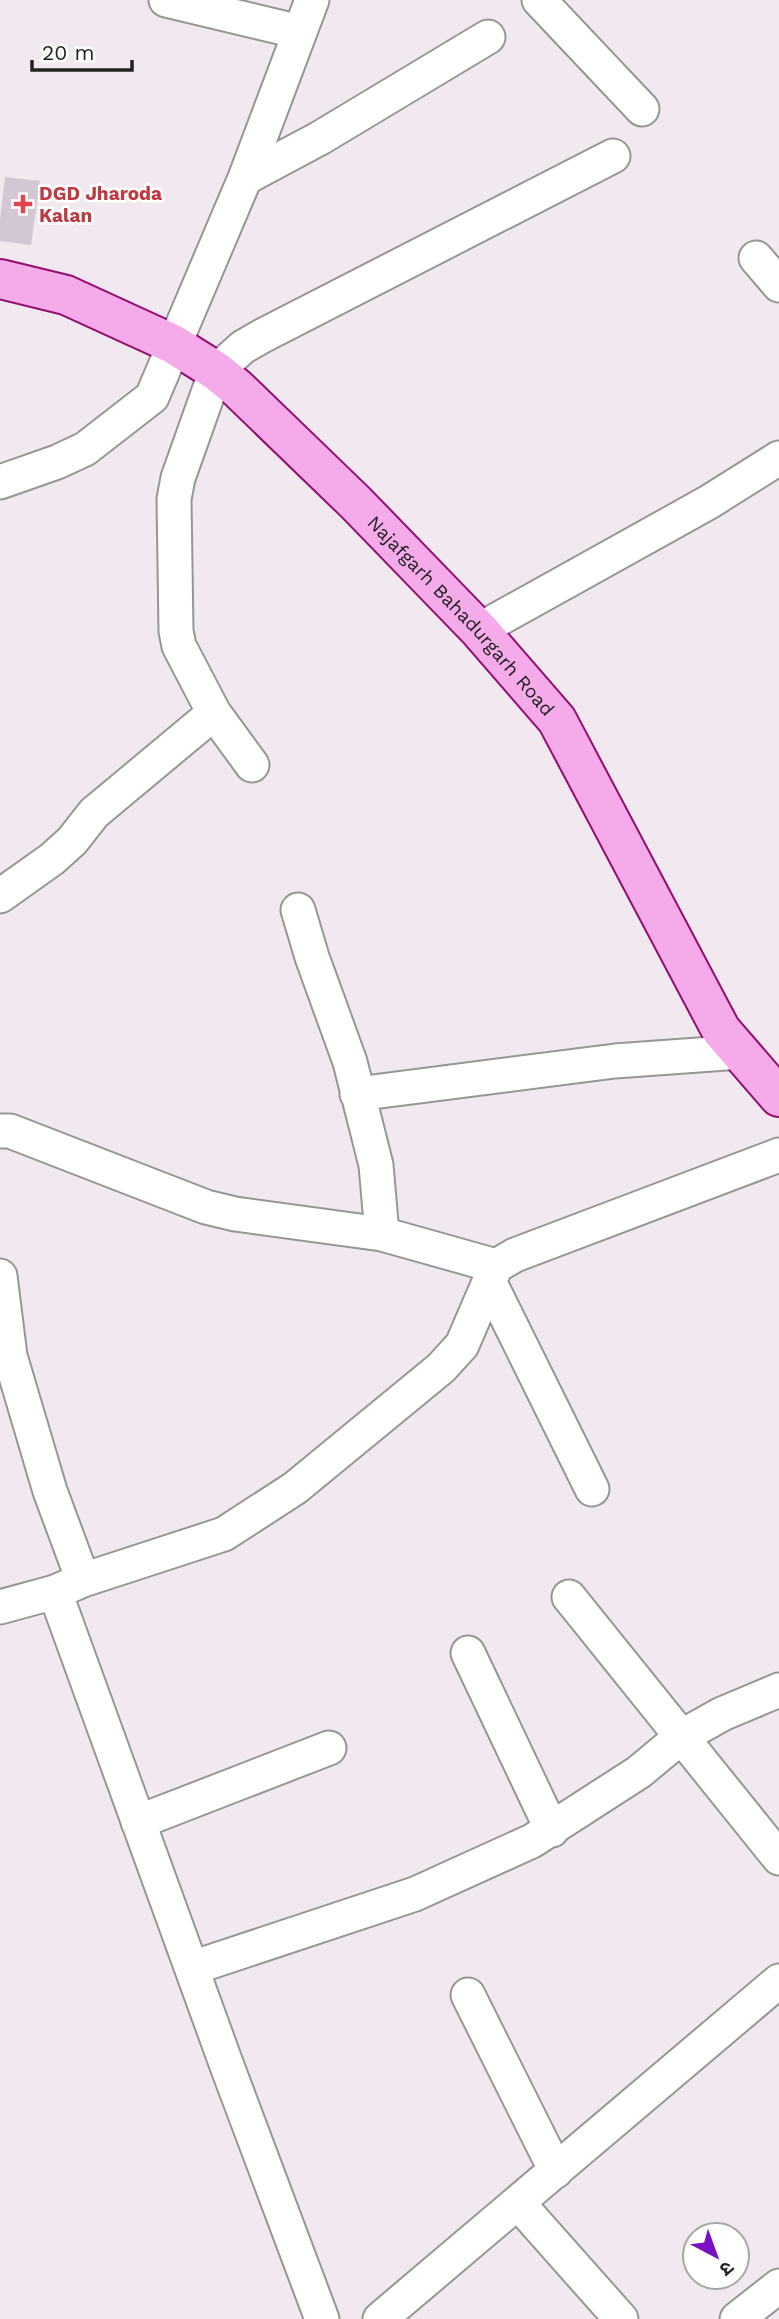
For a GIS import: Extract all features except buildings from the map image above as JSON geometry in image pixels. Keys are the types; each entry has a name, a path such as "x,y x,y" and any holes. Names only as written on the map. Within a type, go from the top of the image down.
{"main road":[{"name":"Najafgarh Bahadurgarh Road","path":"0,279 66,295 173,344 216,371 356,503 479,630 557,720 721,1030 779,1097"}],"street":[{"path":"166,0 300,32"},
{"path":"0,482 85,449 152,397 245,178 313,0"},
{"path":"539,0 642,109"},
{"path":"245,178 320,138 488,37"},
{"path":"252,765 214,713 179,646 176,631 174,499 178,478 216,371 243,347 262,335 613,156"},
{"path":"756,258 779,285"},
{"path":"479,630 709,502 779,458"},
{"path":"0,895 52,859 72,841 94,813 214,713"},
{"path":"298,910 350,1062 376,1165 382,1234"},
{"path":"357,1094 615,1061 740,1052"},
{"path":"0,1131 10,1131 206,1207 235,1214 382,1234 492,1273 592,1489"},
{"path":"0,1607 224,1534 295,1488 442,1368 462,1345 477,1315 492,1273 516,1255 779,1155"},
{"path":"0,1276 10,1356 50,1491 69,1586 138,1822 322,2319"},
{"path":"569,1597 779,1858"},
{"path":"468,1653 552,1830"},
{"path":"191,1968 415,1894 533,1841 639,1772 681,1737 722,1714 779,1690"},
{"path":"138,1822 329,1748"},
{"path":"380,2319 779,1981"},
{"path":"468,1996 556,2171"},
{"path":"518,2203 621,2319"},
{"path":"737,2319 779,2286"}],"place":[{"name":"DGD Jharoda Kalan","path":"23,204"}]}
